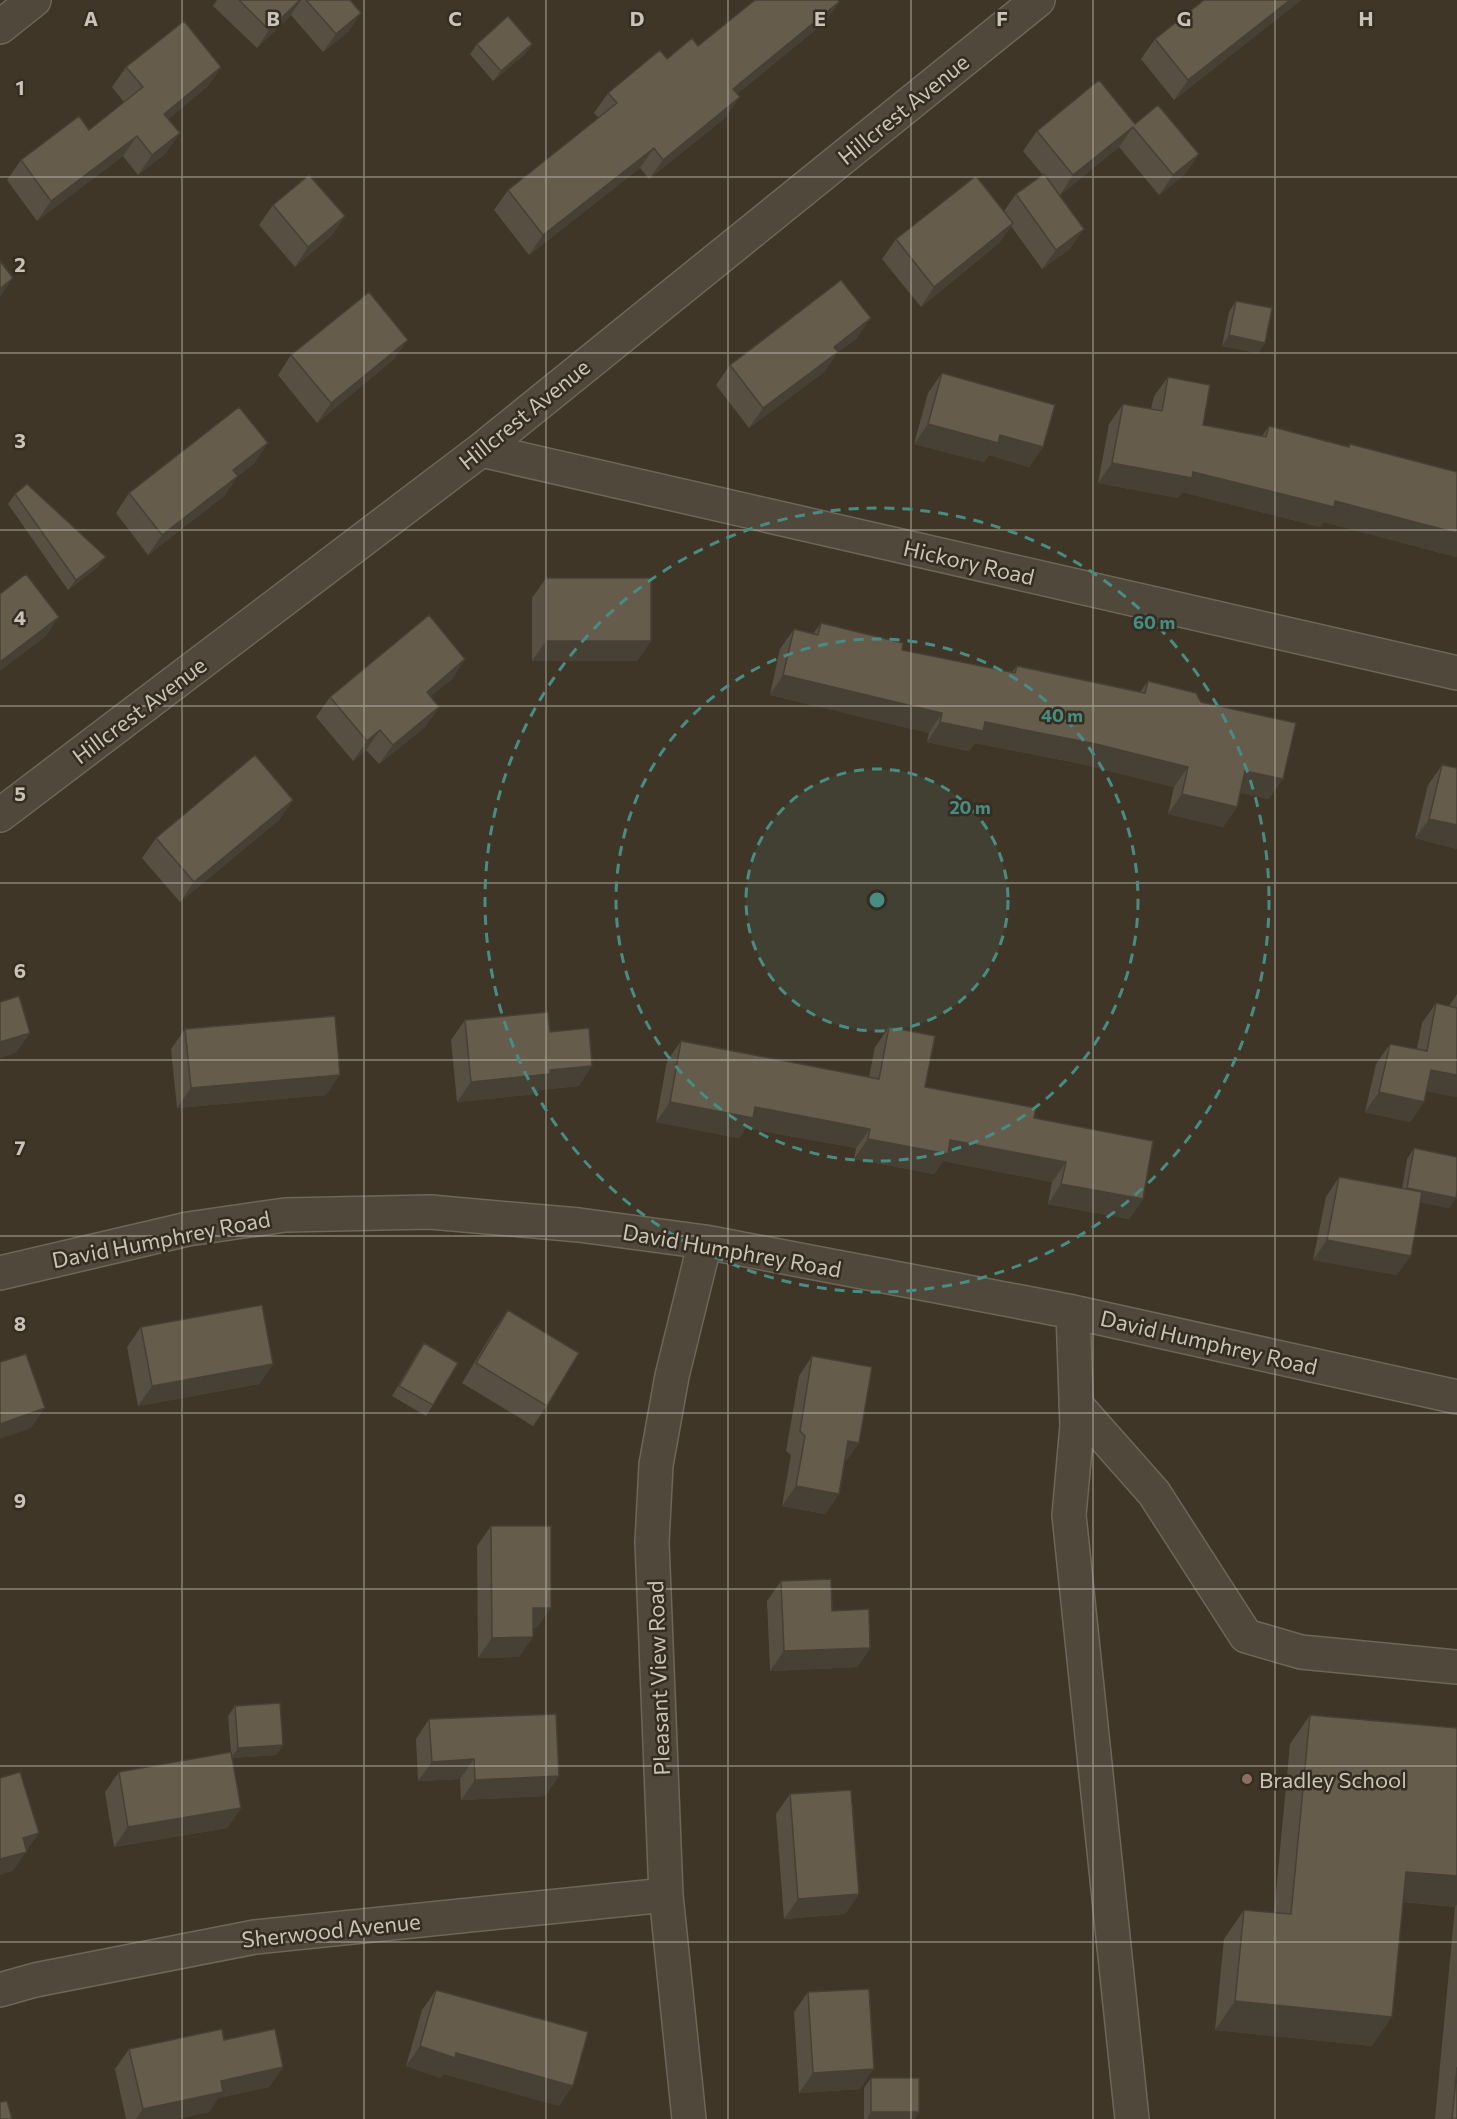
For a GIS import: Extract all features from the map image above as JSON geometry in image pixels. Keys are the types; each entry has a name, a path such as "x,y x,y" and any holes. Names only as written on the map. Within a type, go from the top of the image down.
{"street":[{"path":"0,27 34,0"},
{"name":"Hillcrest Avenue","path":"0,815 481,450 1038,0"},
{"name":"Hickory Road","path":"481,450 1457,673"},
{"name":"David Humphrey Road","path":"0,1273 188,1229 285,1215 430,1212 579,1225 705,1242 1073,1312 1457,1397"},
{"name":"Pleasant View Road","path":"689,2119 666,1895 652,1542 656,1465 672,1376 705,1242"},
{"path":"1073,1312 1077,1426 1069,1515 1132,2119"},
{"path":"1076,1405 1154,1493 1246,1636 1301,1652 1457,1667"},
{"name":"Sherwood Avenue","path":"0,1990 34,1980 255,1937 666,1895"}],"building":[{"path":"239,0 300,0 269,30"},
{"path":"306,0 350,0 361,13 336,34"},
{"path":"755,0 838,0 839,2 733,89 740,97 663,160 654,148 543,235 508,190 617,103 608,93 660,50 667,59 692,38 698,46"},
{"path":"1204,0 1290,0 1188,80 1155,39"},
{"path":"508,16 532,44 501,71 477,44"},
{"path":"184,21 221,67 164,114 180,133 152,155 137,136 51,201 21,160 79,116 89,130 143,87 126,67"},
{"path":"1099,80 1135,124 1158,105 1199,154 1173,175 1133,127 1073,175 1037,131"},
{"path":"1044,174 1084,229 1056,250 1016,194"},
{"path":"309,175 345,216 308,247 273,205"},
{"path":"976,176 1013,223 934,287 896,239"},
{"path":"0,261 13,278 0,289"},
{"path":"841,280 871,318 834,347 838,352 763,408 730,365"},
{"path":"369,292 408,340 331,403 291,355"},
{"path":"1236,301 1272,308 1265,343 1229,335"},
{"path":"942,373 1055,405 1043,447 1000,435 998,443 928,424"},
{"path":"1168,377 1210,385 1203,425 1266,437 1269,426 1457,472 1457,533 1335,501 1334,507 1193,472 1192,478 1112,463 1123,404 1162,411"},
{"path":"239,407 268,443 233,470 238,476 162,535 129,493"},
{"path":"27,484 106,557 76,580 15,494"},
{"path":"26,574 59,617 0,662 0,594"},
{"path":"546,578 651,578 651,641 546,641"},
{"path":"429,615 465,659 427,692 439,707 393,745 380,730 367,741 330,697"},
{"path":"821,623 903,643 902,650 1015,673 1017,666 1145,693 1148,681 1196,693 1201,702 1296,723 1283,779 1245,771 1237,807 1182,794 1188,767 1096,744 985,722 983,731 940,722 942,713 783,675 794,629 818,635"},
{"path":"255,755 293,800 194,882 156,838"},
{"path":"1442,765 1457,768 1457,825 1429,819"},
{"path":"19,996 30,1033 0,1042 0,1002"},
{"path":"1436,1003 1457,1008 1457,1075 1431,1070 1424,1102 1379,1092 1390,1044 1427,1051"},
{"path":"548,1012 550,1032 589,1028 592,1066 550,1070 550,1074 471,1082 465,1020"},
{"path":"335,1016 340,1075 191,1088 185,1029"},
{"path":"889,1027 935,1036 925,1087 1036,1108 1034,1118 1153,1141 1143,1199 1061,1184 1066,1162 950,1140 948,1154 868,1139 870,1129 755,1107 753,1118 670,1102 681,1041 879,1079"},
{"path":"1414,1148 1457,1157 1456,1198 1407,1188"},
{"path":"1339,1177 1422,1192 1411,1256 1327,1240"},
{"path":"262,1305 273,1364 152,1386 141,1327"},
{"path":"508,1310 579,1353 547,1406 476,1363"},
{"path":"424,1343 458,1363 433,1405 399,1386"},
{"path":"26,1354 45,1408 0,1424 0,1362"},
{"path":"812,1356 872,1367 859,1443 848,1441 839,1494 796,1486 805,1436 800,1431"},
{"path":"491,1526 551,1526 551,1608 533,1608 533,1637 492,1638"},
{"path":"831,1579 832,1611 869,1609 870,1648 784,1651 781,1581"},
{"path":"280,1703 283,1745 238,1748 235,1706"},
{"path":"556,1714 559,1776 475,1780 474,1759 432,1762 429,1719"},
{"path":"1310,1715 1457,1728 1457,1876 1406,1872 1392,2017 1235,2001 1244,1910 1291,1914"},
{"path":"231,1752 241,1808 128,1827 119,1772"},
{"path":"20,1772 39,1833 23,1838 27,1852 0,1859 0,1778"},
{"path":"851,1790 859,1894 798,1899 790,1794"},
{"path":"869,1989 874,2069 813,2073 808,1992"},
{"path":"436,1990 588,2032 573,2086 456,2053 455,2058 420,2046"},
{"path":"222,2029 224,2040 275,2029 283,2067 221,2081 223,2092 143,2109 129,2049"},
{"path":"1457,2067 1457,2119 1452,2119"},
{"path":"871,2078 919,2078 919,2112 871,2112"},
{"path":"7,2101 12,2119 0,2119 0,2102"}],"place":[{"name":"Bradley School","path":"1247,1779"}]}
